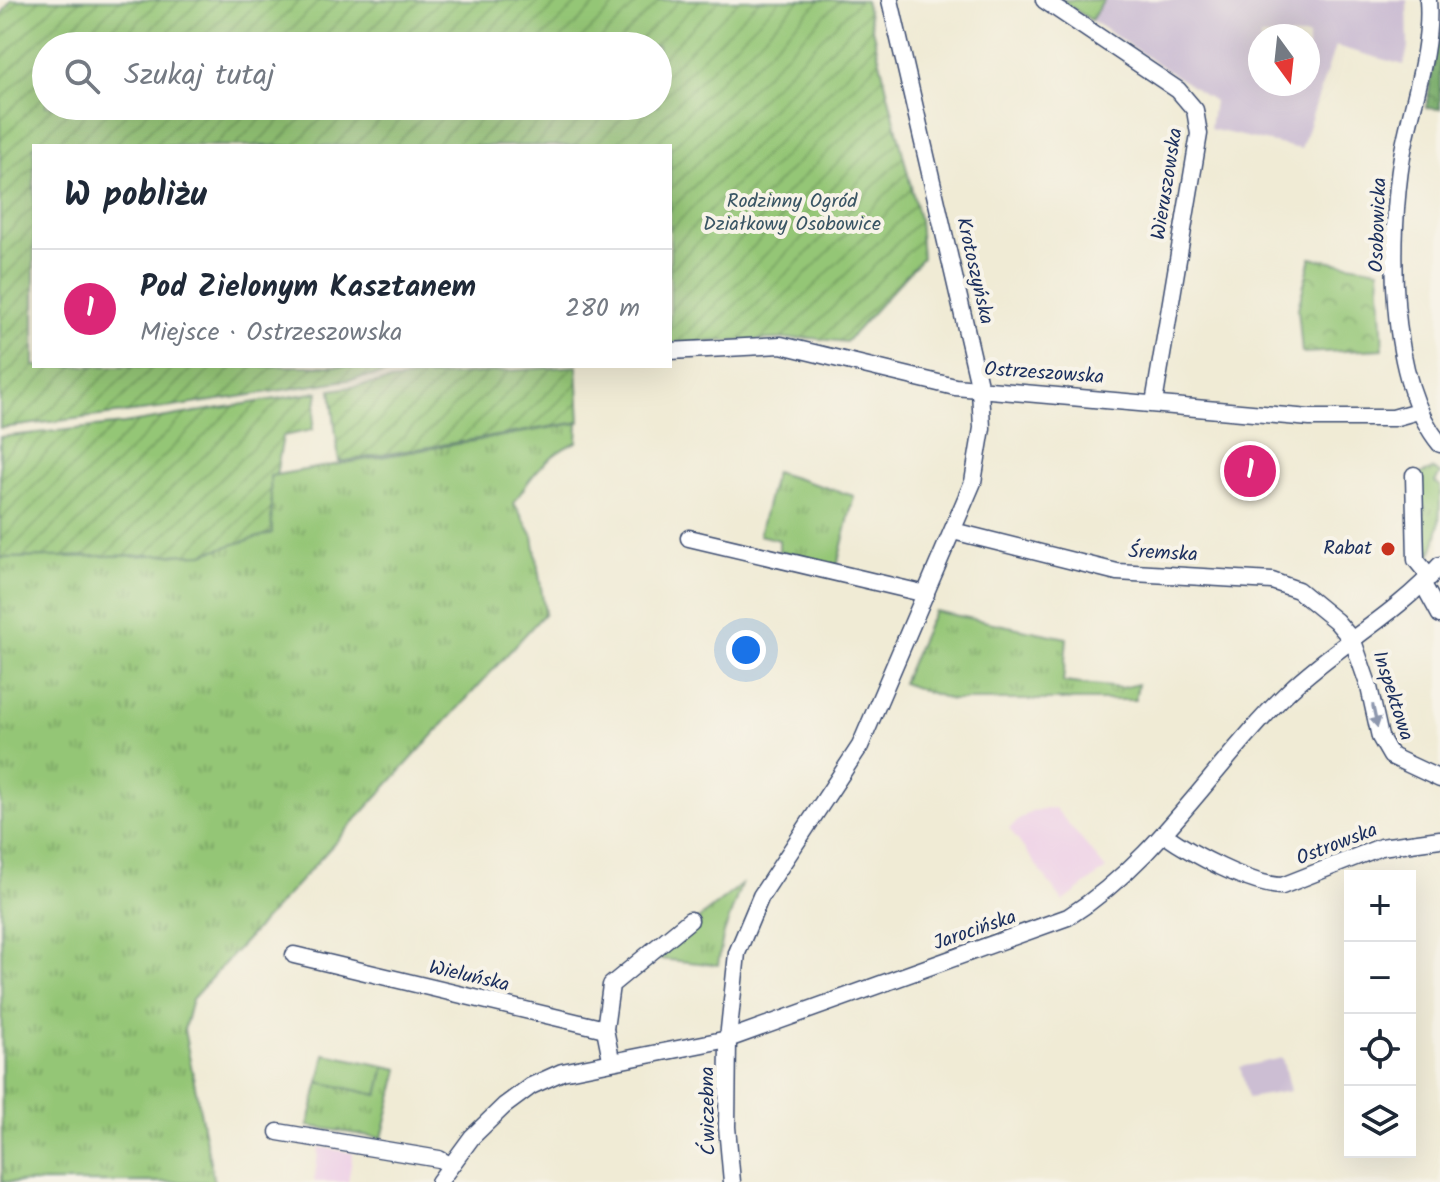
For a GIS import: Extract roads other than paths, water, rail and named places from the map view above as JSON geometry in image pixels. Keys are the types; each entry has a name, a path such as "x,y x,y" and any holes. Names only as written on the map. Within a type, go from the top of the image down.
{"street":[{"name":"Krotoszyńska","path":"728,1039 737,953 771,865 860,746 953,531 978,464 982,428 980,389 890,0"},
{"name":"Wieruszowska","path":"1044,0 1178,90 1198,117 1199,134 1154,403"},
{"name":"Osobowicka","path":"1428,0 1425,45 1403,155 1395,245 1404,359 1418,411 1440,444"},
{"name":"Ostrzeszowska","path":"672,351 781,345 955,387 1334,419 1393,418 1418,411"},
{"path":"1414,475 1416,560 1431,575 1440,615"},
{"name":"Śremska","path":"953,531 1117,572 1284,584 1298,590 1336,621 1353,641"},
{"path":"689,538 926,594"},
{"name":"Jarocińska","path":"439,1182 489,1119 531,1086 562,1072 611,1059 728,1039 1052,925 1096,898 1165,835 1278,702 1431,575"},
{"name":"Inspektowa","path":"1353,641 1387,750 1395,760 1440,779"},
{"name":"Ostrowska","path":"1165,835 1195,853 1266,884 1282,886 1381,847 1440,839"},
{"path":"611,1059 605,1029 611,985 690,920"},
{"name":"Wieluńska","path":"294,955 605,1029"},
{"name":"Ćwiczebna","path":"728,1039 727,1127 732,1182"},
{"path":"278,1132 439,1159 450,1165"}],"place":[{"name":"Pod Zielonym Kasztanem","path":"1250,471"},
{"name":"Rabat","path":"1388,549"}],"park label":[{"name":"Rodzinny Ogród Działkowy Osobowice","path":"792,214"}]}
